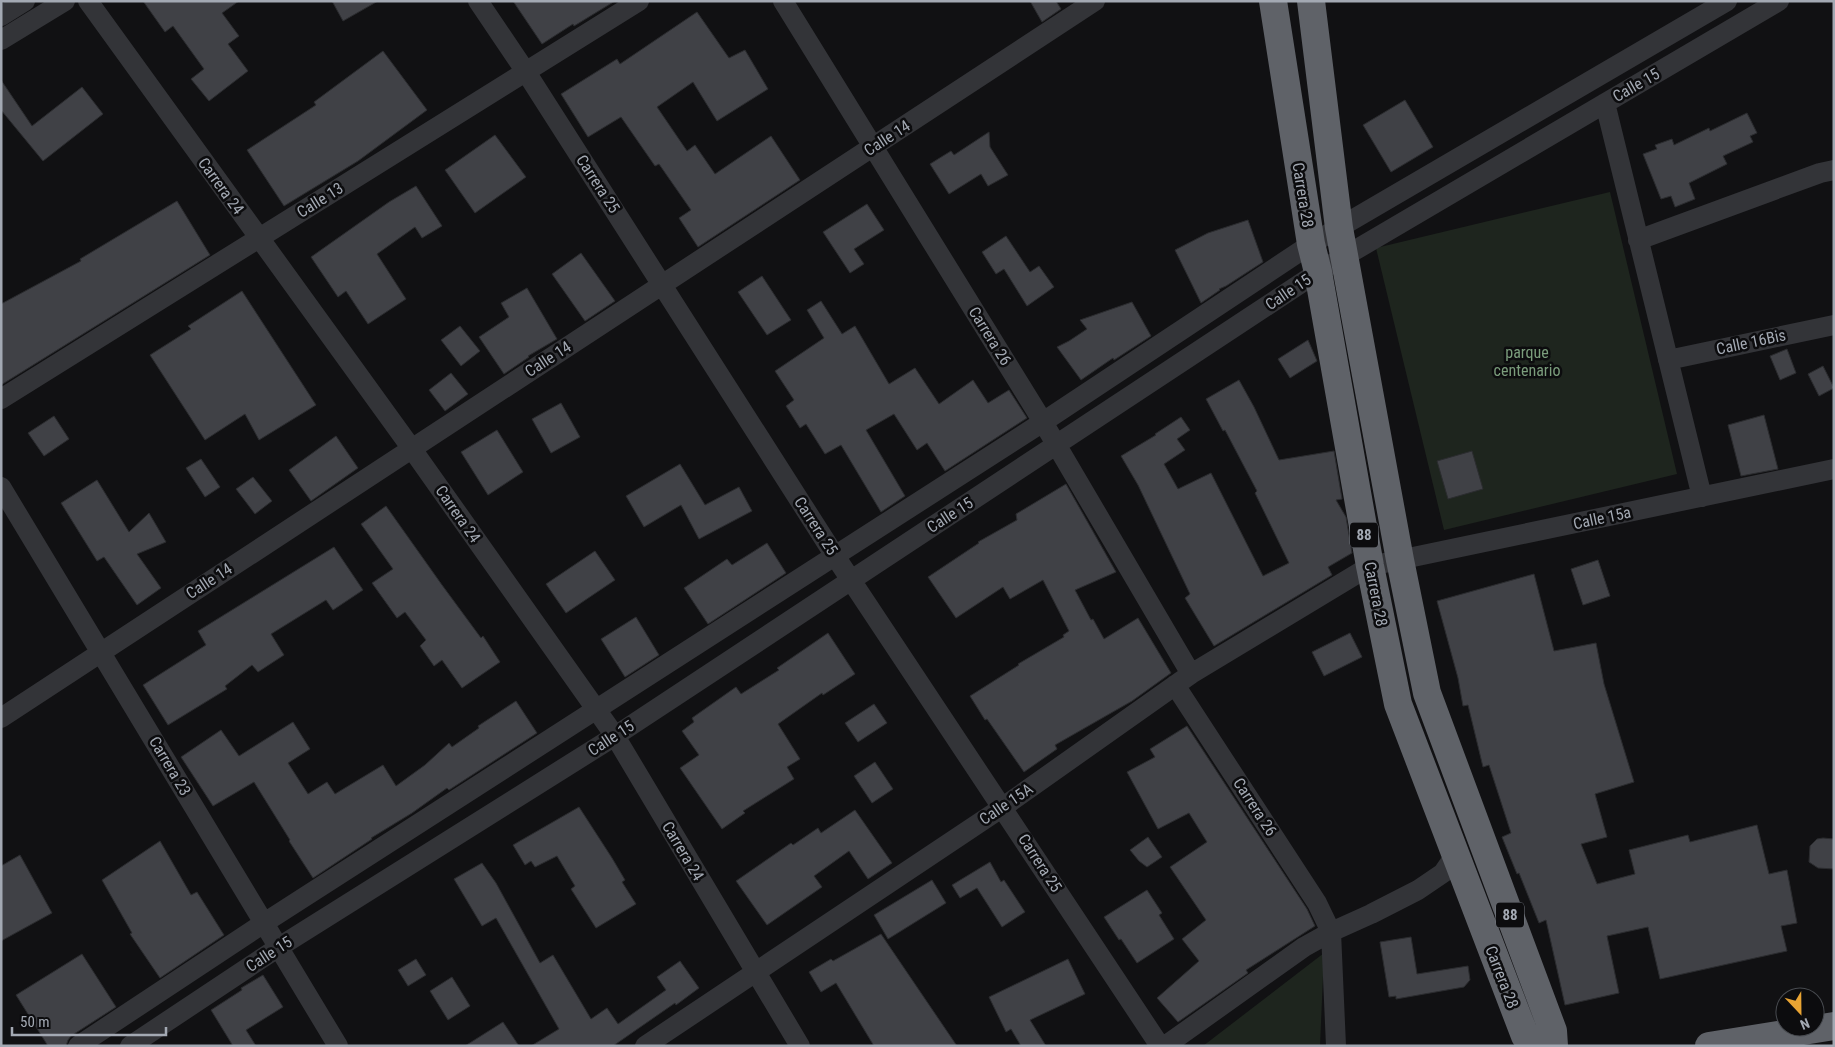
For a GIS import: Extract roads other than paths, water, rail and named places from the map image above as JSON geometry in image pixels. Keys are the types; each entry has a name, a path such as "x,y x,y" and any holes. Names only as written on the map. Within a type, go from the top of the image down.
{"highway":[{"name":"Carrera 28","path":"1272,1 1311,244 1318,272 1370,566 1398,704 1525,1036 1534,1046"},
{"name":"Carrera 28","path":"1311,1 1339,228 1400,560 1427,693 1553,1031 1554,1046"},
{"path":"1709,1046 1834,1026"}],"street":[{"path":"1,16 25,1"},
{"path":"1,40 65,1"},
{"name":"Carrera 24","path":"88,1 258,239 412,449 615,736 800,1046"},
{"name":"Carrera 25","path":"478,1 526,72 835,556 1160,1046"},
{"name":"Calle 13","path":"1,399 639,1"},
{"name":"Carrera 26","path":"783,1 1043,422 1191,674"},
{"name":"Calle 14","path":"1,718 1094,1"},
{"name":"Calle 15","path":"78,1046 264,923 1043,422 1311,244 1727,1"},
{"name":"Calle 15","path":"130,1046 279,947 615,736 1318,272 1779,1"},
{"path":"1605,104 1702,497"},
{"path":"1638,240 1811,176 1834,170"},
{"name":"Calle 16Bis","path":"1668,360 1834,325"},
{"name":"Calle 15a","path":"1370,566 1834,469"},
{"name":"Carrera 23","path":"1,487 338,1046"},
{"name":"Calle 15A","path":"645,1046 1003,807 1191,674 1370,566"},
{"name":"Carrera 26","path":"1175,686 1317,902 1331,932"},
{"path":"1165,1046 1304,947 1418,890 1443,873 1456,854"},
{"path":"1331,932 1336,1046"}],"park label":[{"name":"parque centenario","path":"1527,361"}]}
